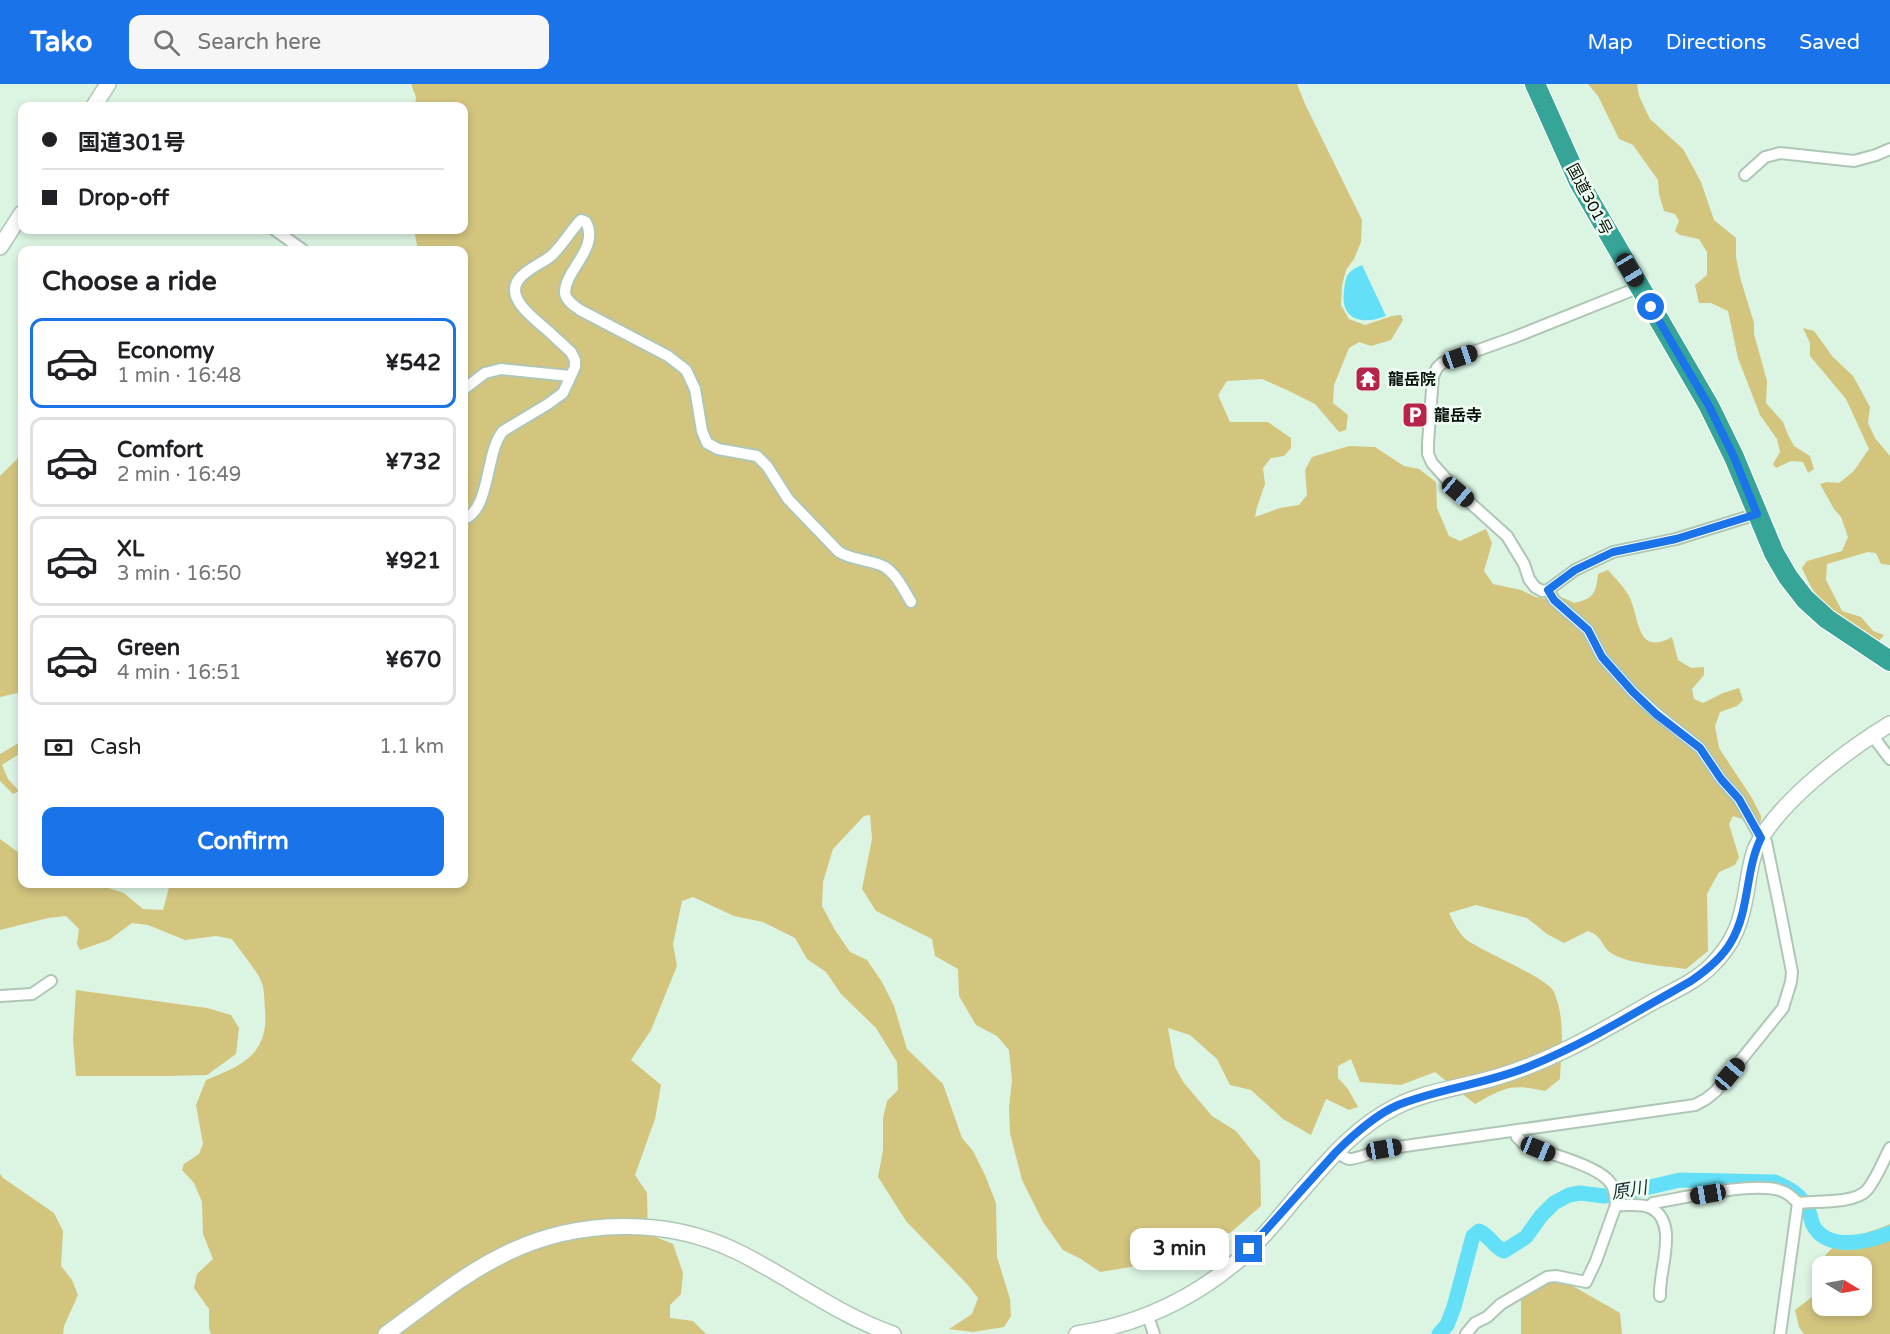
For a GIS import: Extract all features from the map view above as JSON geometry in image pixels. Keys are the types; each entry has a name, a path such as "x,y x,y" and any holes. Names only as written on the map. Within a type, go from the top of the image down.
{"highway":[{"name":"国道301号","path":"1535,84 1580,182 1709,406 1734,457 1774,554 1788,577 1805,598 1827,618 1890,661"}],"street":[{"path":"97,102 108,84"},
{"path":"1745,175 1766,157 1780,153 1854,160 1890,149"},
{"path":"0,247 18,219"},
{"path":"468,518 476,510 498,437 503,431 563,393 576,367 571,352 528,314 518,298 516,283 524,274 551,256 581,220 586,222 589,235 585,251 568,281 565,292 568,300 580,310 669,356 681,365 695,389 702,431 707,443 718,449 757,456 767,466 788,499 839,552 849,558 884,566 894,575 911,602"},
{"path":"281,234 297,246"},
{"path":"1640,287 1515,337 1442,363 1433,376 1428,443 1428,454 1432,463 1458,492 1507,536 1535,587 1542,591 1548,590 1575,570 1613,552 1676,539 1757,514"},
{"path":"468,386 485,373 501,369 570,376"},
{"path":"1336,1152 1353,1160 1384,1149 1695,1105 1716,1091 1783,1008 1791,982 1790,964 1766,842 1761,838 1739,799 1721,779 1700,748 1656,714 1633,692 1602,657 1588,630 1554,600 1548,590"},
{"path":"1077,1334 1116,1326 1148,1316 1183,1299 1237,1262 1349,1138 1396,1106 1528,1067 1574,1046 1633,1014 1706,970 1721,956 1732,941 1744,903 1755,852 1775,816 1836,762 1890,724"},
{"path":"1872,735 1890,759"},
{"path":"0,996 32,994 51,981"},
{"path":"1466,1334 1475,1323 1487,1317 1508,1299 1547,1277 1556,1276 1586,1282 1596,1261 1615,1198 1607,1178 1588,1167 1524,1144 1515,1131"},
{"path":"1649,1207 1653,1203 1757,1188 1780,1190 1802,1202 1842,1200 1859,1196 1867,1190 1890,1148"},
{"path":"1615,1198 1649,1207 1659,1214 1667,1238 1660,1296"},
{"path":"1780,1334 1802,1202"},
{"path":"386,1334 478,1269 509,1252 553,1236 593,1227 628,1226 659,1228 712,1240 788,1278 849,1314 893,1334"},
{"path":"1148,1316 1154,1334"}],"shaded area":[{"path":"411,84 1297,84 1362,220 1361,242 1354,259 1346,270 1342,285 1341,305 1349,319 1365,325 1392,316 1401,315 1403,320 1391,340 1371,346 1359,342 1349,348 1334,385 1333,403 1348,415 1346,430 1339,432 1315,404 1262,379 1227,381 1218,395 1230,422 1268,422 1291,438 1291,448 1284,456 1271,458 1263,468 1265,484 1255,517 1280,508 1299,505 1307,495 1305,470 1312,457 1349,446 1375,447 1404,466 1419,469 1436,482 1437,508 1449,536 1460,541 1486,529 1492,543 1484,571 1493,584 1521,590 1536,597 1564,598 1574,603 1589,597 1595,591 1598,574 1608,570 1629,596 1645,639 1660,642 1672,637 1678,660 1691,668 1704,667 1704,675 1692,689 1694,699 1703,703 1739,688 1743,700 1737,706 1720,712 1715,726 1719,748 1752,798 1761,816 1761,821 1755,827 1748,821 1733,816 1729,824 1739,857 1735,865 1719,872 1707,894 1708,951 1686,969 1647,964 1618,957 1605,947 1597,936 1588,931 1564,943 1547,934 1527,918 1476,905 1449,913 1464,938 1540,980 1554,992 1561,1024 1560,1079 1545,1091 1516,1087 1493,1094 1475,1104 1435,1072 1401,1085 1360,1082 1351,1059 1338,1066 1338,1078 1348,1089 1358,1107 1349,1110 1326,1099 1311,1135 1283,1119 1251,1090 1230,1085 1217,1059 1190,1035 1168,1028 1175,1067 1184,1083 1212,1116 1236,1131 1260,1161 1261,1206 1230,1233 1200,1233 1168,1253 1131,1267 1100,1272 1063,1250 1043,1222 1022,1180 1010,1133 1009,1107 1012,1080 1009,1050 997,1036 976,1025 959,996 958,969 935,956 932,939 876,911 862,889 872,839 870,815 864,816 833,849 823,882 822,906 850,952 867,960 882,982 894,1006 907,1049 943,1084 962,1138 973,1151 985,1175 996,1203 997,1257 1010,1299 1011,1316 1004,1327 973,1332 949,1329 972,1314 978,1298 906,1221 878,1177 883,1150 883,1118 887,1101 898,1090 897,1062 876,1028 841,994 826,972 807,959 795,938 763,922 734,916 693,897 682,901 673,944 677,966 651,1030 631,1060 661,1085 655,1119 635,1175 647,1193 648,1234 673,1244 683,1273 681,1294 670,1305 670,1318 693,1321 706,1334 211,1334 209,1309 194,1288 197,1274 213,1259 203,1234 202,1202 194,1183 182,1170 184,1164 199,1154 203,1144 196,1105 206,1080 242,1063 251,1056 263,1037 265,1009 261,981 232,939 216,936 185,940 148,925 132,923 109,940 80,950 77,944 79,929 66,916 0,930 0,839 18,852 18,888 108,888 124,893 143,909 163,910 169,888 468,888 468,246 417,246 415,234 468,234 468,102 415,102"},
{"path":"1588,84 1637,84 1639,96 1650,119 1683,149 1701,182 1714,220 1736,238 1736,257 1740,277 1754,323 1754,334 1767,381 1766,403 1783,422 1794,446 1810,456 1814,469 1808,473 1803,462 1791,461 1776,468 1773,464 1780,452 1777,439 1760,415 1738,358 1728,311 1711,303 1699,303 1695,285 1707,275 1707,252 1699,239 1680,235 1675,231 1679,221 1675,214 1664,211 1658,180 1633,145 1619,139 1598,96"},
{"path":"1803,328 1814,331 1833,357 1853,376 1870,407 1868,423 1875,438 1890,456 1890,565 1881,564 1876,553 1868,552 1827,564 1826,580 1842,611 1861,617 1873,631 1884,635 1879,641 1845,620 1821,601 1802,568 1807,561 1842,551 1848,537 1841,517 1820,484 1839,483 1853,472 1869,449 1846,399 1810,356 1810,343"},
{"path":"18,458 18,693 0,697 0,476"},
{"path":"18,743 18,755 2,765 8,779 18,790 13,794 0,781 0,754"},
{"path":"76,990 207,1008 231,1015 239,1028 236,1054 207,1075 76,1076 73,1039"},
{"path":"0,1174 54,1213 63,1231 61,1266 72,1280 78,1295 64,1326 63,1334 0,1334"},
{"path":"1890,1224 1890,1334 1804,1334 1799,1327 1795,1310 1812,1297 1812,1316 1872,1316 1872,1256 1825,1256 1830,1250 1848,1239"},
{"path":"1547,1282 1571,1285 1620,1313 1622,1334 1521,1334 1521,1297"}],"water":[{"path":"1362,265 1386,316 1362,320 1349,314 1346,309 1345,281 1352,270"}],"waterway":[{"name":"原川","path":"1439,1334 1447,1325 1454,1307 1473,1236 1479,1231 1504,1251 1526,1237 1554,1203 1569,1195 1620,1194 1680,1180 1775,1182 1799,1197 1806,1206 1813,1225 1828,1239 1838,1242 1860,1242 1890,1233"}],"place":[{"name":"龍岳院","path":"1368,379"},
{"name":"龍岳寺","path":"1415,415"}],"route":[{"path":"1249,1249 1349,1138 1373,1120 1396,1106 1528,1067 1574,1046 1691,981 1721,956 1732,941 1744,903 1750,867 1761,838 1739,799 1721,779 1700,748 1656,714 1633,692 1602,657 1588,630 1554,600 1548,590 1575,570 1613,552 1676,539 1757,514 1734,457 1709,406 1651,307"}]}
